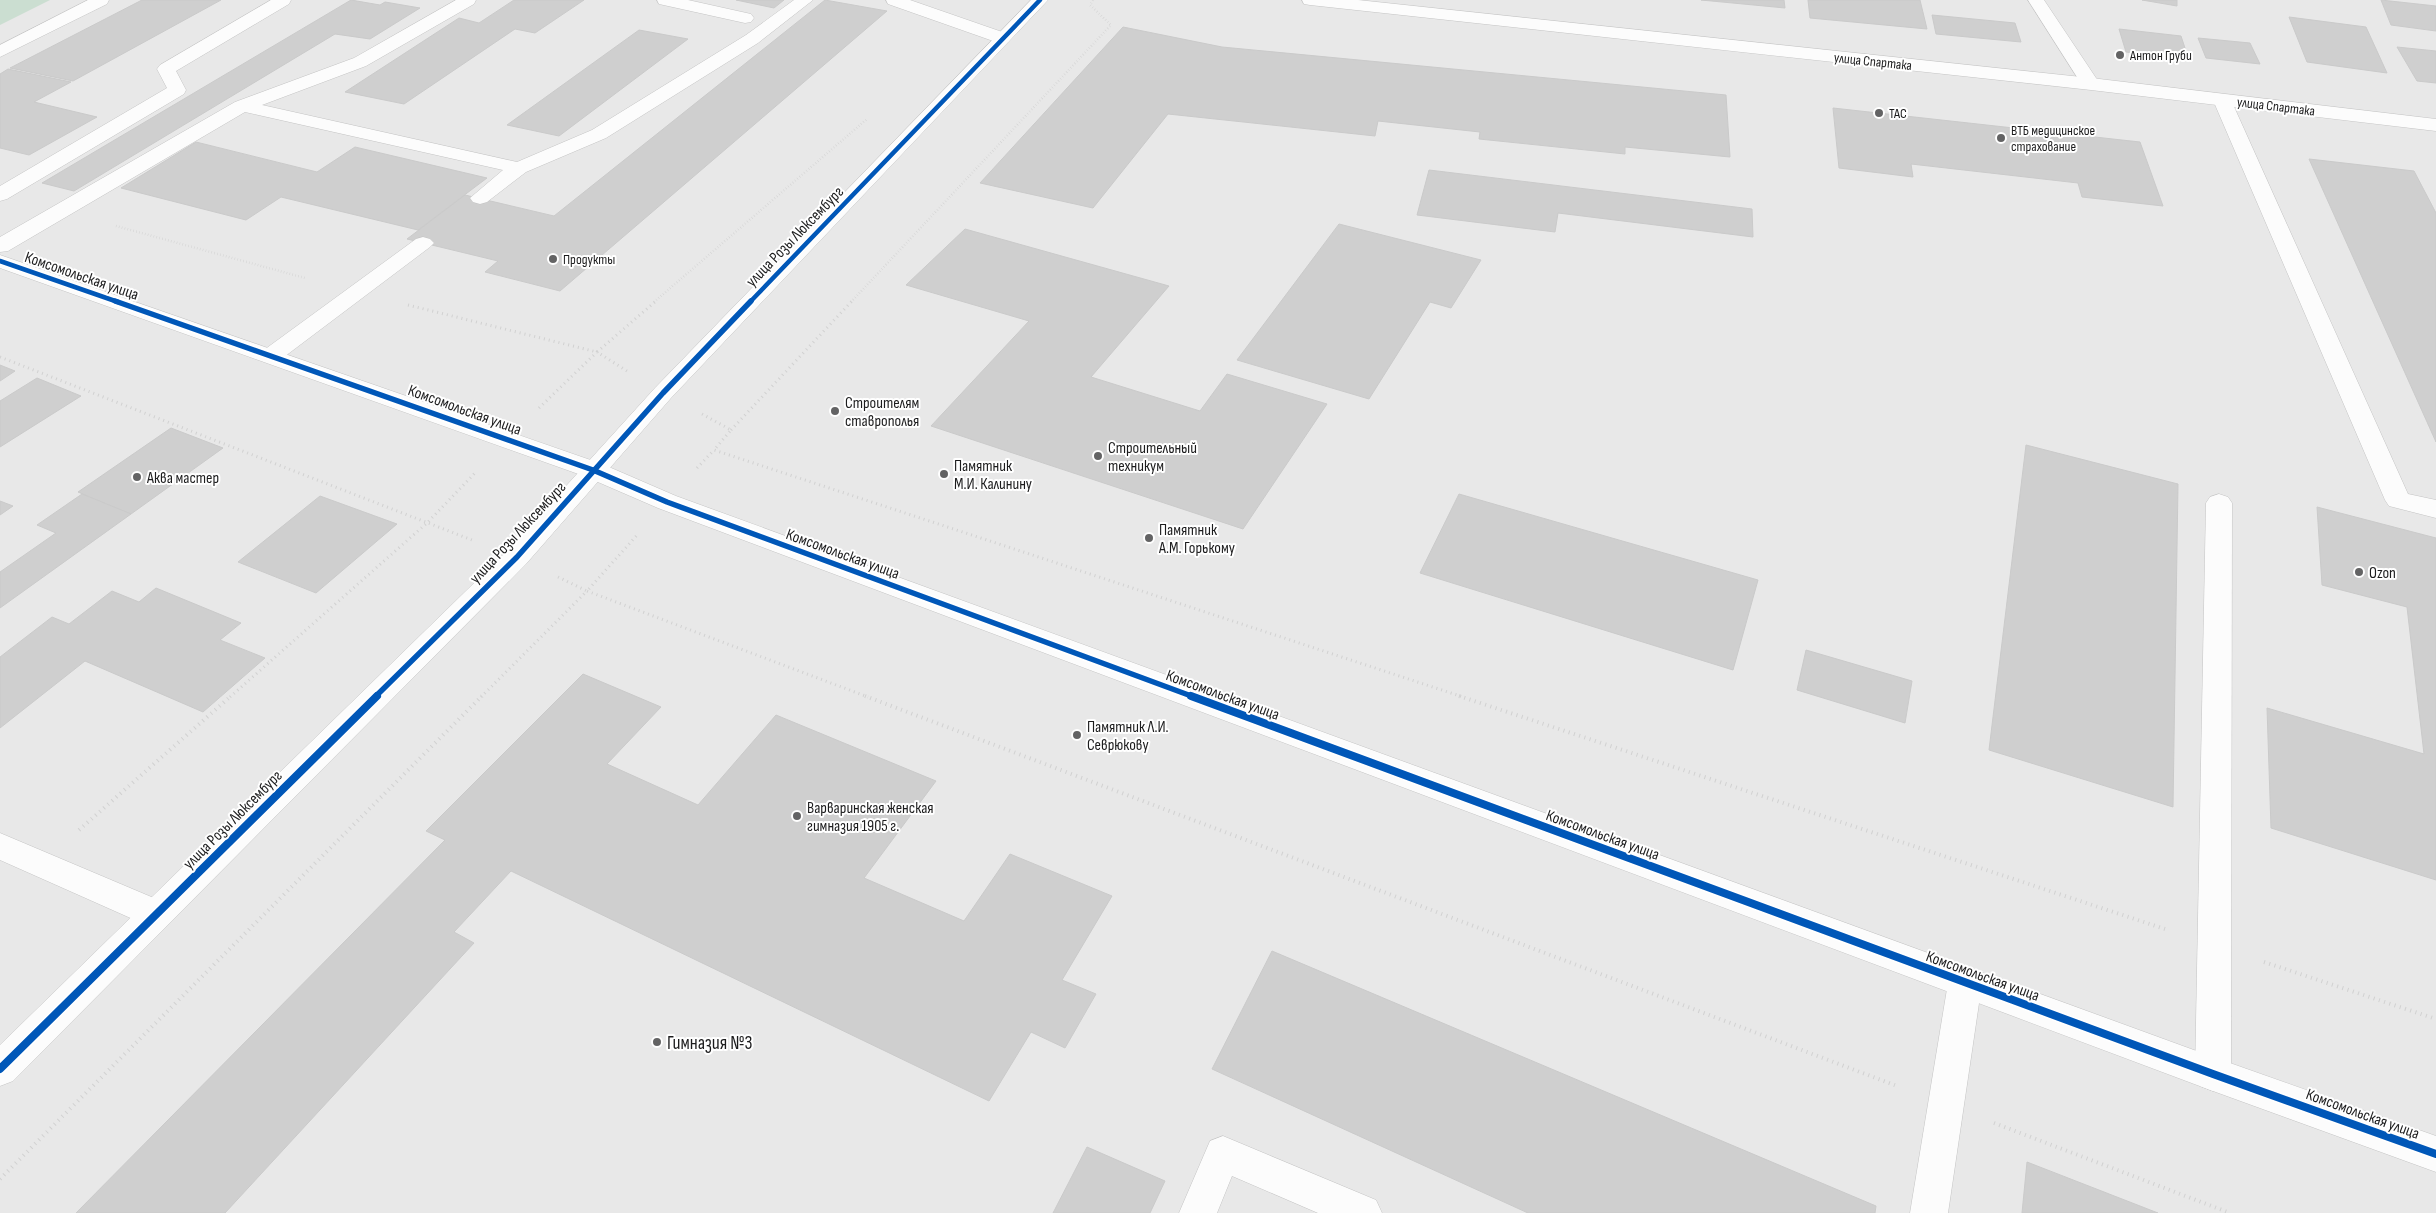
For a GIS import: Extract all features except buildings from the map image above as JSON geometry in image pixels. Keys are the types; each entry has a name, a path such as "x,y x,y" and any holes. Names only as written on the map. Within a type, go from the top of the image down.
{"street":[{"path":"0,52 101,0"},
{"path":"0,195 177,90 166,69 283,0"},
{"path":"0,246 242,106 360,62 468,0"},
{"path":"665,0 745,18"},
{"path":"480,198 519,168 599,134 752,39 805,0"},
{"path":"894,0 1002,38"},
{"name":"улица Розы Люксембург","path":"0,1069 517,557 663,393 1040,0"},
{"name":"улица Спартака","path":"1310,0 2091,84 2436,125"},
{"path":"2036,0 2091,84"},
{"path":"2222,100 2398,500 2436,509"},
{"path":"242,106 519,168"},
{"path":"272,355 423,243"},
{"name":"Комсомольская улица","path":"0,261 272,355 593,470 666,502 1965,983 2436,1154"},
{"path":"2213,1074 2219,503"},
{"path":"0,846 156,914"},
{"path":"1929,1213 1965,983"},
{"path":"1198,1213 1223,1154 1363,1213"}],"path":[{"path":"732,430 1111,25 1090,5 1093,0"},
{"path":"71,204 107,224 356,293 596,352 874,113"},
{"path":"0,356 427,523"},
{"path":"0,1179 587,591 2230,1213"}],"green space":[{"path":"0,0 50,0 0,25"}],"cycle path":[{"path":"0,1069 517,557 663,393 1040,0"},
{"path":"0,261 593,470 667,502 2213,1074 2436,1154"}],"place":[{"name":"Антон Груби","path":"2120,55"},
{"name":"ТАС","path":"1879,113"},
{"name":"ВТБ медицинское страхование","path":"2001,138"},
{"name":"Продукты","path":"553,259"},
{"name":"Строителям ставрополья","path":"835,411"},
{"name":"Строительный техникум","path":"1098,456"},
{"name":"Памятник М.И. Калинину","path":"944,474"},
{"name":"Аква мастер","path":"137,477"},
{"name":"Памятник А.М. Горькому","path":"1149,538"},
{"name":"Ozon","path":"2359,572"},
{"name":"Памятник Л.И. Севрюкову","path":"1077,735"},
{"name":"Варваринская женская гимназия 1905 г.","path":"797,816"},
{"name":"Гимназия №3","path":"657,1042"}]}
